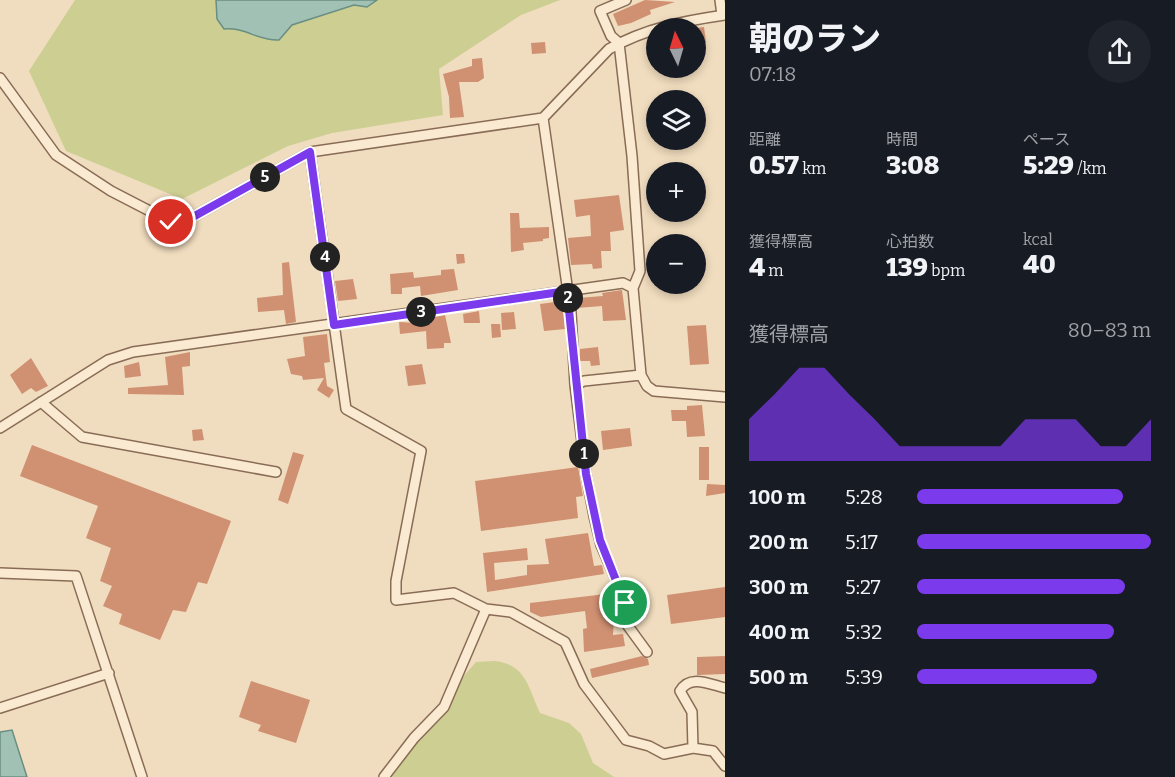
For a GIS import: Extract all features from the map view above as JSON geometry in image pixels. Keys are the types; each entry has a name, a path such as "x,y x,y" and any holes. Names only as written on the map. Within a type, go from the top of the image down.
{"street":[{"path":"626,0 600,11 611,36 619,43 632,156 640,271 633,288 641,375 647,386 654,391 725,397"},
{"path":"0,78 56,155 111,191 171,222 191,218 310,152 543,118 609,49 667,24 724,15 720,0"},
{"path":"543,118 576,362 575,385 586,474 600,540 622,594 628,626 647,652"},
{"path":"310,152 346,409 421,451 396,581 396,600 454,593 486,609 511,612 565,642 584,684 626,740 649,746 664,754 693,748 712,751 725,766"},
{"path":"0,428 108,360 134,352 623,283 633,288"},
{"path":"575,385 584,381 641,375"},
{"path":"41,402 82,437 276,472"},
{"path":"0,573 76,576 142,777"},
{"path":"384,777 414,738 444,707 486,609"},
{"path":"0,708 109,673"},
{"path":"693,748 692,712 680,691 685,683 692,681 725,687"}],"green space":[{"path":"75,0 216,0 217,19 251,34 279,40 292,25 354,5 368,7 377,0 560,0 521,15 439,69 443,115 332,133 288,146 182,199 66,151 29,71"},
{"path":"476,662 505,663 519,672 529,686 540,713 569,723 581,734 593,763 614,777 388,777 393,758"}],"shaded area":[{"path":"216,0 377,0 367,7 354,5 292,25 279,40 271,40 239,30 224,29 217,19"},
{"path":"12,730 27,777 0,777 0,732"}],"building":[{"path":"645,0 675,2 650,10 651,14 618,26 613,14"},
{"path":"545,42 546,53 532,54 531,43"},
{"path":"482,58 484,78 478,82 459,82 464,117 450,118 449,97 443,74 472,66 472,59"},
{"path":"619,195 624,230 610,232 611,251 601,251 602,268 593,269 592,264 571,265 568,238 591,236 590,215 576,217 574,200"},
{"path":"510,213 519,213 520,228 549,227 549,238 543,241 523,243 524,250 511,252"},
{"path":"456,254 464,254 465,263 457,264"},
{"path":"289,262 296,322 286,324 284,310 258,312 257,298 283,295 282,263"},
{"path":"454,269 458,290 421,296 420,286 402,288 402,294 391,294 390,274 413,272 414,278 441,275 441,270"},
{"path":"353,279 357,299 338,301 335,281"},
{"path":"622,290 626,320 603,321 602,306 577,308 578,298 603,296 602,293"},
{"path":"563,301 565,329 544,331 540,304"},
{"path":"479,311 480,323 464,323 463,314"},
{"path":"514,312 516,329 502,330 501,313"},
{"path":"445,315 451,343 444,343 444,348 427,349 426,331 400,334 399,322 431,324 430,318"},
{"path":"491,324 500,324 501,337 492,338"},
{"path":"706,325 709,364 690,365 687,326"},
{"path":"327,334 330,362 324,363 327,386 334,390 329,398 317,390 324,378 303,380 302,376 291,374 287,359 305,356 303,337"},
{"path":"598,347 600,365 591,366 590,361 580,361 580,349"},
{"path":"190,352 190,366 182,367 184,395 128,394 128,388 168,385 165,357"},
{"path":"31,358 48,386 36,392 31,388 22,394 10,375"},
{"path":"139,362 141,376 125,378 124,366"},
{"path":"422,364 426,384 408,386 405,366"},
{"path":"702,405 705,436 687,437 686,421 672,421 671,410 687,410 687,406"},
{"path":"630,428 632,446 603,450 601,431"},
{"path":"202,429 204,440 193,441 192,430"},
{"path":"32,445 231,521 207,584 198,582 186,612 173,610 160,640 119,624 122,614 103,606 112,586 100,581 111,548 86,538 98,506 20,476"},
{"path":"699,447 709,447 709,480 699,480"},
{"path":"293,452 304,455 288,504 278,500"},
{"path":"578,467 583,496 576,497 578,518 481,531 475,481"},
{"path":"707,484 725,485 725,493 706,496"},
{"path":"588,533 594,566 602,565 604,574 487,592 483,553 527,548 528,560 494,563 495,580 527,575 527,565 549,564 545,539"},
{"path":"725,587 725,617 671,624 667,595"},
{"path":"614,593 618,617 614,617 613,635 623,634 625,646 584,652 583,629 587,628 585,611 541,617 530,612 530,603"},
{"path":"642,656 648,659 649,665 592,678 590,669"},
{"path":"725,656 725,674 697,675 697,657"},
{"path":"251,681 310,700 296,743 258,731 261,725 239,717"}],"route":[{"path":"171,222 191,218 310,152 334,325 567,291 586,474 600,540 625,603"}]}
